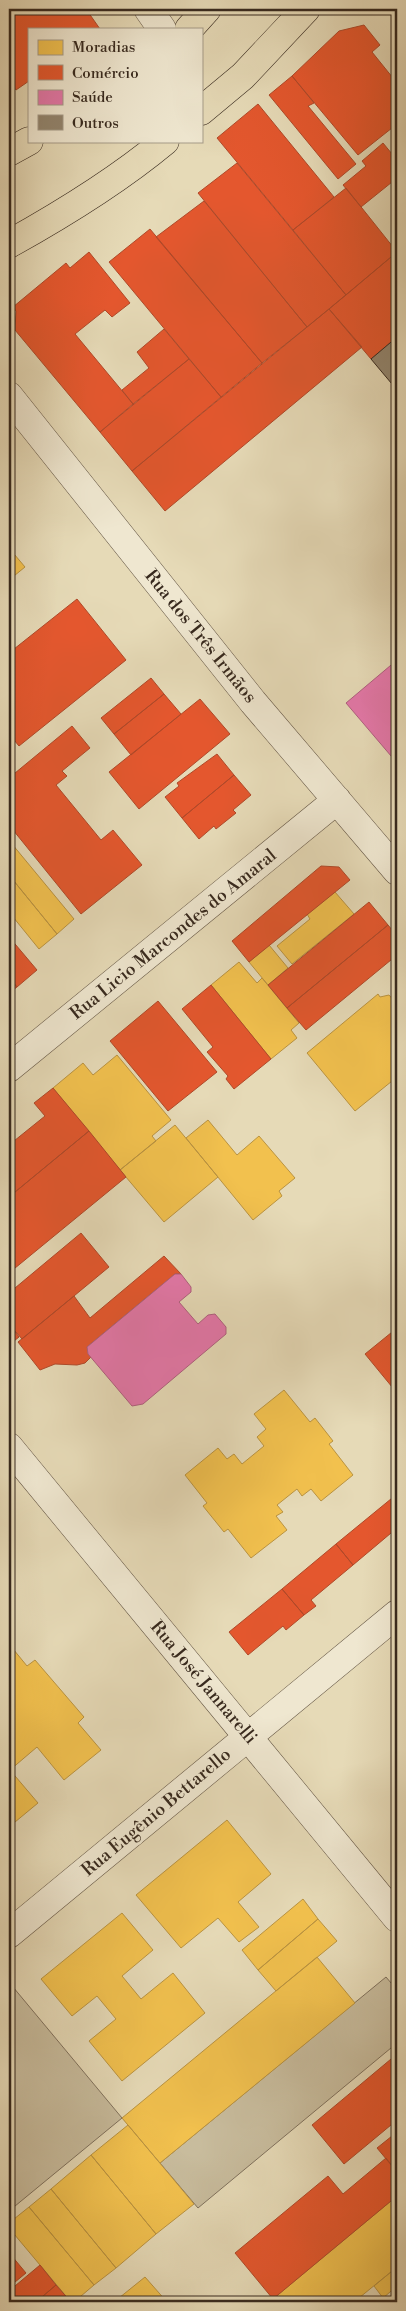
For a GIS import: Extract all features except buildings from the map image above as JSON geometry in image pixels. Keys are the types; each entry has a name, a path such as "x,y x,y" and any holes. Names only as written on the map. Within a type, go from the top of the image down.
{"highway":[{"path":"189,28 207,9"},
{"path":"202,110 243,76 306,9"},
{"path":"9,152 28,142"},
{"path":"9,244 58,217 164,142"}],"street":[{"path":"148,9 161,28"},
{"name":"Rua dos Três Irmãos","path":"9,396 254,702 397,871"},
{"name":"Rua Licio Marcondes do Amaral","path":"9,1068 337,800"},
{"name":"Rua José Jannarelli","path":"9,1448 397,1918"},
{"name":"Rua Eugênio Bettarello","path":"9,1934 397,1614"}],"shaded area":[{"path":"386,1977 397,1990 397,2043 198,2208 160,2163"},
{"path":"13,1987 122,2118 9,2211 9,1990"}]}
